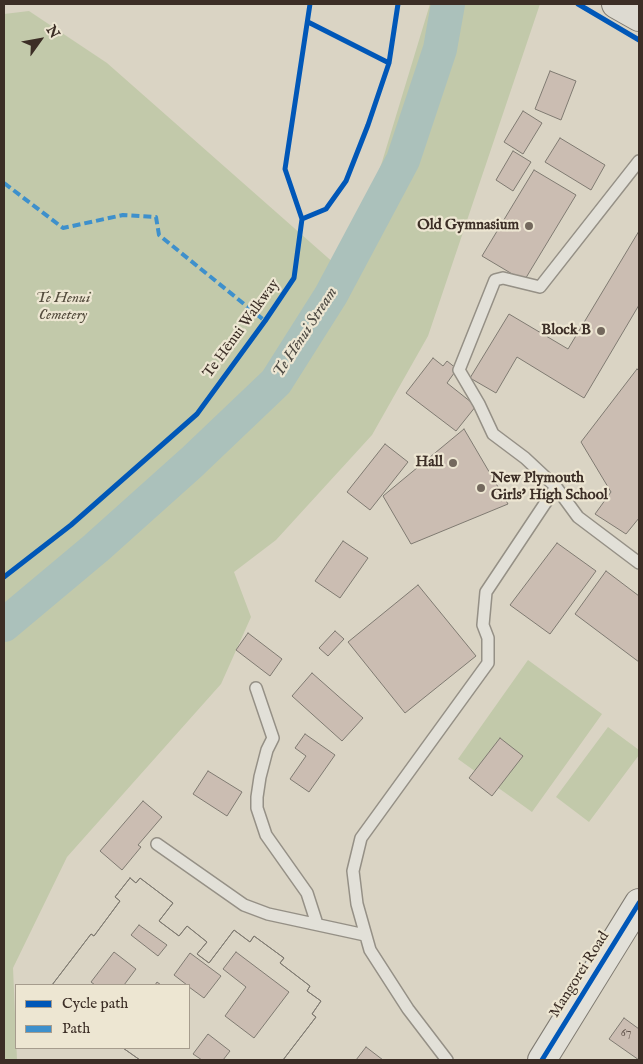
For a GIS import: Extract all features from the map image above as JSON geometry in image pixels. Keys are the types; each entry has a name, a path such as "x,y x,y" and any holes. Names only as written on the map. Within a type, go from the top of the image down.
{"highway":[{"path":"616,4 639,17"}],"main road":[{"name":"Mangorei Road","path":"542,1060 639,903"}],"lane":[{"path":"638,165 540,287 504,278 495,280 459,370 494,434 525,458 556,487 578,517 639,563"},
{"path":"447,1060 408,1009 370,950 356,904 353,872 362,838 488,663 488,638 483,625 486,592 556,487"},
{"path":"256,688 273,738 267,750 260,777 257,808 266,835 307,893 317,924"},
{"path":"157,844 244,905 268,914 365,935"}],"green space":[{"name":"Te Henui Cemetery","path":"430,4 540,4 428,336 372,435 276,540 234,572 251,617 221,684 67,857 13,968 15,1049 17,1060 4,1060 4,14 29,11 107,63 344,272 382,162"},
{"path":"528,660 602,714 532,812 458,759"},
{"path":"608,727 639,750 639,755 589,822 556,797"}],"building":[{"path":"550,71 576,81 561,120 535,109"},
{"path":"523,111 542,123 523,154 504,142"},
{"path":"560,138 605,165 591,190 545,162"},
{"path":"513,151 531,162 513,191 496,180"},
{"name":"Old Gymnasium","path":"534,170 576,195 524,281 482,256"},
{"name":"Block B","path":"639,231 639,305 584,398 517,357 496,393 470,378 509,314 568,349"},
{"path":"433,358 443,366 447,361 457,369 447,383 476,406 456,431 406,393"},
{"path":"637,369 639,371 639,518 626,534 595,514 611,492 581,442"},
{"name":"Hall","path":"464,429 508,504 411,544 383,496"},
{"path":"385,444 408,462 370,510 347,492"},
{"path":"343,541 368,558 340,598 315,581"},
{"path":"557,543 596,571 550,634 510,605"},
{"path":"606,571 639,596 639,662 575,614"},
{"path":"418,585 476,656 405,713 348,642"},
{"path":"335,631 344,639 328,656 319,648"},
{"path":"248,633 282,659 270,676 236,650"},
{"path":"312,673 363,718 342,741 292,696"},
{"path":"305,734 335,755 309,792 290,779 306,756 295,748"},
{"path":"500,738 523,756 492,796 469,778"},
{"path":"208,771 242,792 227,816 193,794"},
{"path":"143,801 162,817 138,845 141,847 122,870 100,851"},
{"path":"130,878 136,883 140,878 173,903 159,921 179,936 187,926 207,942 197,954 209,963 234,930 250,942 254,936 284,958 280,963 310,986 307,991 321,1001 312,1014 316,1017 283,1060 223,1060 230,1051 208,1034 193,1054 202,1060 140,1060 124,1049 190,1049 190,988 204,998 221,976 190,953 174,975 186,984 160,984 157,982 156,984 125,984 136,969 114,952 91,982 94,984 53,984 91,934 94,936 120,901 115,897","holes":["139,925 167,945 158,956 131,935","236,952 289,992 254,1038 225,1016 246,987 223,969"]},
{"path":"130,878 136,883 140,878 173,903 159,921 179,936 187,926 207,942 197,954 209,963 234,930 250,942 254,936 284,958 280,963 310,986 307,991 321,1001 312,1014 316,1017 283,1060 140,1060 124,1049 190,1049 190,984 53,984 91,934 94,936 120,901 115,897"},
{"path":"624,1018 639,1029 639,1060 609,1039"},
{"path":"366,1047 383,1060 356,1060"}],"waterway":[{"name":"Te Hēnui Stream","path":"4,625 96,548 192,462 276,382 331,295 403,160 440,49 448,4"}],"marked path":[{"path":"4,183 63,228 123,215 156,217 159,235 265,321"}],"cycle path":[{"path":"302,219 285,169 310,4"},
{"name":"Te Hēnui Walkway","path":"4,577 71,525 197,414 265,321 294,278 302,219 326,209 346,181 389,63 398,4"},
{"path":"578,4 639,40"},
{"path":"308,22 389,63"},
{"path":"542,1060 639,903"}],"place":[{"name":"Old Gymnasium","path":"529,226"},
{"name":"Block B","path":"601,331"},
{"name":"Hall","path":"453,463"},
{"name":"New Plymouth Girls' High School","path":"481,488"}]}
